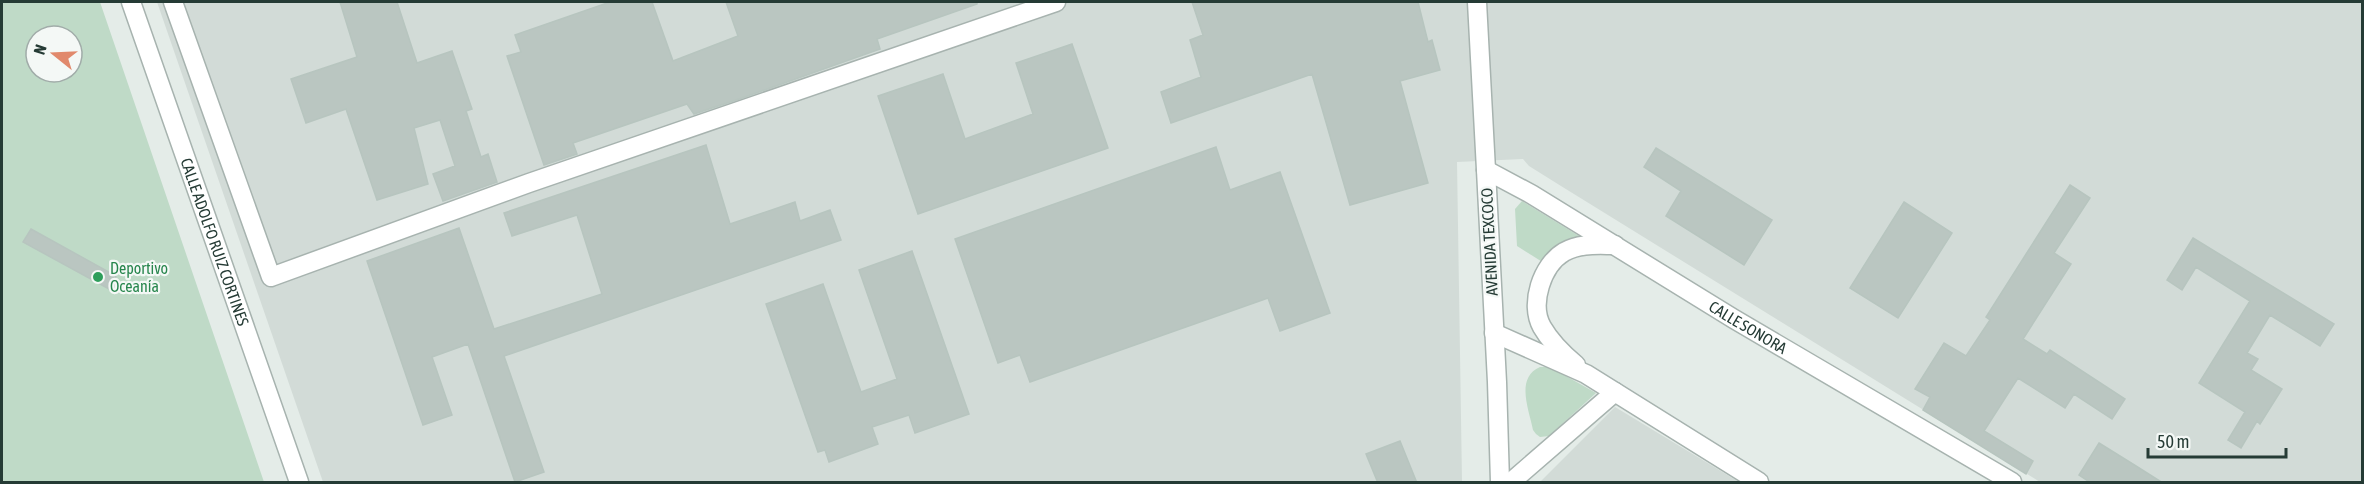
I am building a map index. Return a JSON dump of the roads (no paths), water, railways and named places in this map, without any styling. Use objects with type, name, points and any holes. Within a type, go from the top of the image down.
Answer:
[{"type":"street","name":"CALLE ADOLFO RUIZ CORTINES","points":[[131,2],[298,483]]},
{"type":"street","points":[[172,2],[271,277],[529,183],[1056,2]]},
{"type":"street","name":"AVENIDA TEXCOCO","points":[[1477,2],[1500,483]]},
{"type":"street","name":"CALLE SONORA","points":[[1486,170],[1617,245],[1734,319],[2012,483]]},
{"type":"street","points":[[1586,374],[1565,356],[1542,327],[1536,312],[1537,297],[1542,279],[1563,253],[1589,245],[1617,245]]},
{"type":"street","points":[[1494,333],[1586,374],[1759,483]]},
{"type":"street","points":[[1510,483],[1615,392]]},
{"type":"place","name":"Deportivo Oceanía","points":[[98,277]]}]
